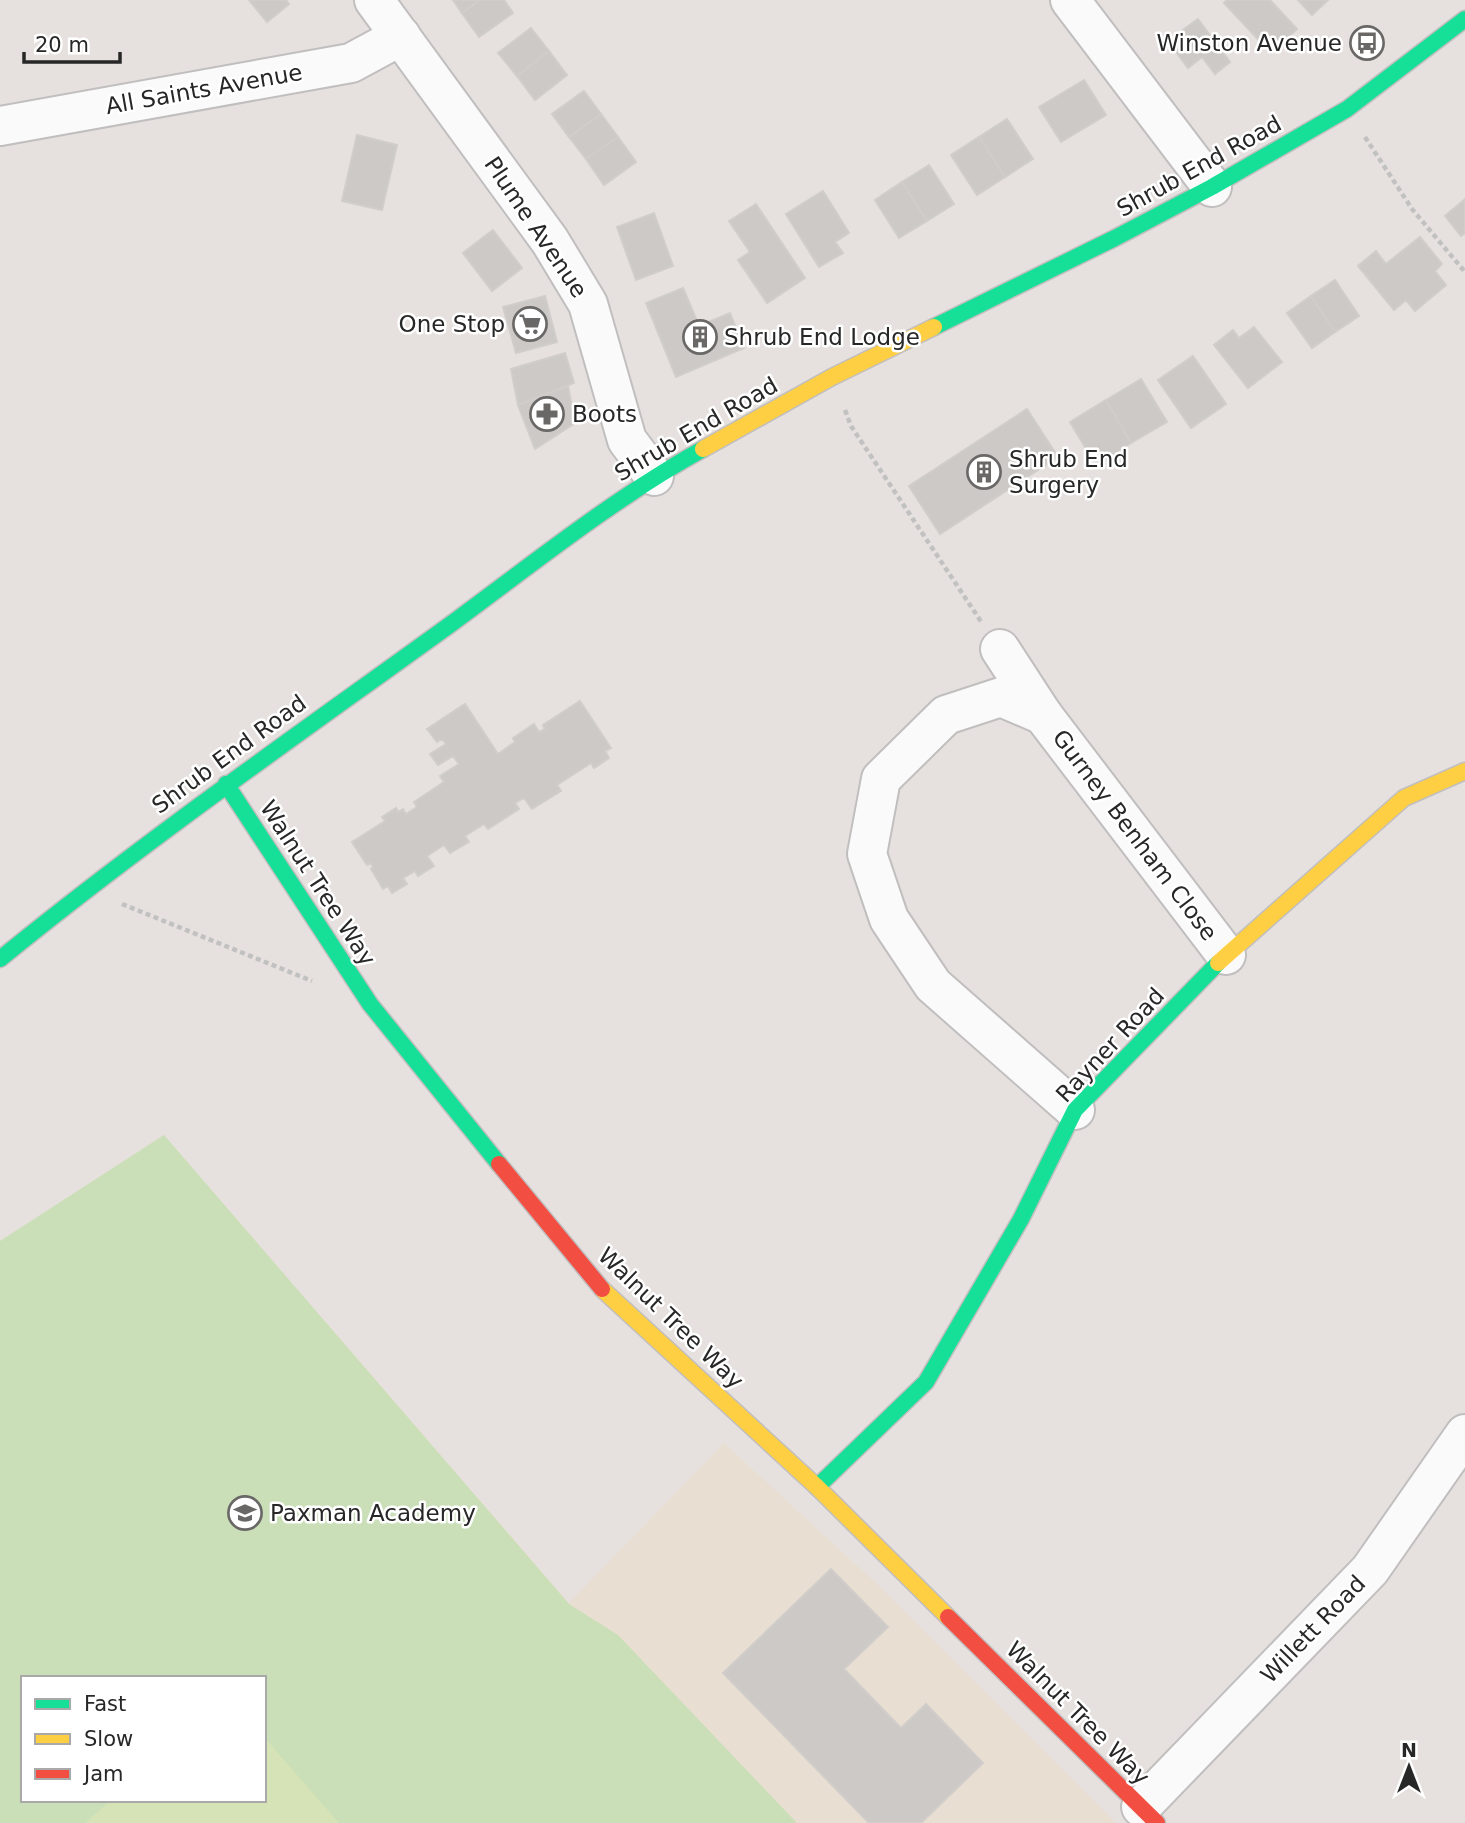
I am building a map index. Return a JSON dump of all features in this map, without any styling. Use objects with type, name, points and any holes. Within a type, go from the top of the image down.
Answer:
[{"type":"street","name":"Plume Avenue","points":[[374,0],[550,241],[588,304],[627,440],[654,476]]},
{"type":"street","points":[[1070,0],[1212,187]]},
{"type":"street","name":"Shrub End Road","points":[[1,957],[226,784],[654,476],[832,376],[1103,244],[1212,187],[1348,109],[1465,19]]},
{"type":"street","name":"All Saints Avenue","points":[[0,126],[351,63],[401,36]]},
{"type":"street","name":"Gurney Benham Close","points":[[1000,649],[1043,715],[1226,955]]},
{"type":"street","name":"Gurney Benham Close","points":[[1043,715],[1001,697],[946,715],[881,779],[867,854],[889,919],[933,985],[1075,1110]]},
{"type":"street","name":"Rayner Road","points":[[817,1488],[926,1382],[1021,1219],[1075,1110],[1226,955],[1404,798],[1465,771]]},
{"type":"street","name":"Walnut Tree Way","points":[[226,784],[370,1004],[597,1284],[817,1488],[1149,1815]]},
{"type":"street","name":"Willett Road","points":[[1149,1815],[1370,1570],[1465,1434]]},
{"type":"path","points":[[1348,109],[1412,209],[1465,272]]},
{"type":"path","points":[[832,376],[851,426],[1000,649]]},
{"type":"path","points":[[86,889],[318,983]]},
{"type":"shaded area","name":"Paxman Academy","points":[[164,1135],[569,1603],[724,1443],[876,1583],[1116,1823],[0,1823],[0,1241]]},
{"type":"green space","name":"Paxman Academy","points":[[164,1135],[569,1604],[618,1635],[797,1823],[0,1823],[0,1241]]},
{"type":"green space","points":[[266,1739],[339,1823],[85,1823],[109,1802],[266,1802]]},
{"type":"building","points":[[249,0],[286,0],[289,4],[267,22]]},
{"type":"building","points":[[453,0],[480,0],[462,13]]},
{"type":"building","points":[[480,0],[504,0],[513,13],[479,37],[462,13]]},
{"type":"building","points":[[1227,0],[1270,0],[1297,29],[1271,53],[1224,3]]},
{"type":"building","points":[[1298,0],[1328,0],[1312,15]]},
{"type":"building","points":[[1198,19],[1230,62],[1215,74],[1202,57],[1188,68],[1168,41]]},
{"type":"building","points":[[531,28],[549,51],[517,76],[498,53]]},
{"type":"building","points":[[549,51],[567,75],[535,100],[517,76]]},
{"type":"building","points":[[1084,80],[1106,115],[1061,142],[1039,107]]},
{"type":"building","points":[[584,91],[601,114],[569,137],[552,114]]},
{"type":"building","points":[[601,114],[618,137],[586,159],[569,137]]},
{"type":"building","points":[[1007,119],[1033,159],[1005,177],[979,137]]},
{"type":"building","points":[[357,135],[397,145],[382,210],[342,201]]},
{"type":"building","points":[[618,137],[636,162],[604,185],[586,159]]},
{"type":"building","points":[[979,137],[1005,177],[977,195],[951,155]]},
{"type":"building","points":[[929,165],[954,204],[927,221],[902,182]]},
{"type":"building","points":[[902,182],[927,221],[899,238],[875,200]]},
{"type":"building","points":[[823,191],[849,233],[835,242],[843,253],[819,267],[786,214]]},
{"type":"building","points":[[1465,199],[1465,233],[1461,236],[1445,216]]},
{"type":"building","points":[[756,204],[805,278],[767,303],[738,260],[750,252],[729,221]]},
{"type":"building","points":[[654,213],[673,266],[636,280],[617,227]]},
{"type":"building","points":[[493,230],[522,268],[492,291],[463,253]]},
{"type":"building","points":[[1420,237],[1442,264],[1435,271],[1446,285],[1415,311],[1406,300],[1394,310],[1358,266],[1376,251],[1386,264]]},
{"type":"building","points":[[1335,280],[1359,316],[1335,332],[1311,296]]},
{"type":"building","name":"Shrub End Lodge","points":[[683,288],[699,326],[730,313],[744,348],[676,377],[646,303]]},
{"type":"building","name":"One Stop","points":[[545,296],[557,342],[516,353],[503,307]]},
{"type":"building","points":[[1311,296],[1335,332],[1312,348],[1287,313]]},
{"type":"building","points":[[1254,327],[1282,362],[1248,388],[1214,345],[1233,330],[1239,338]]},
{"type":"building","points":[[565,353],[574,383],[518,405],[511,369]]},
{"type":"building","points":[[1193,356],[1226,404],[1191,428],[1158,380]]},
{"type":"building","points":[[1141,379],[1167,422],[1131,443],[1106,400]]},
{"type":"building","name":"Boots","points":[[568,386],[575,423],[535,449],[518,405]]},
{"type":"building","points":[[1106,400],[1131,443],[1096,465],[1070,422]]},
{"type":"building","name":"Shrub End Surgery","points":[[1027,409],[1058,457],[940,534],[909,486]]},
{"type":"building","points":[[580,701],[611,748],[605,751],[609,758],[594,768],[591,763],[557,785],[561,791],[532,809],[524,798],[515,803],[519,809],[488,829],[484,824],[465,836],[469,842],[450,853],[444,845],[427,856],[434,866],[418,876],[415,871],[403,878],[407,884],[392,893],[388,886],[383,889],[371,869],[371,863],[367,865],[352,842],[385,821],[382,817],[396,808],[398,812],[403,809],[406,814],[417,807],[414,802],[444,782],[440,776],[459,764],[453,756],[438,765],[430,754],[446,744],[442,739],[437,742],[427,729],[465,704],[498,754],[515,742],[513,738],[534,724],[539,732],[545,729],[543,725]]},
{"type":"building","points":[[831,1569],[888,1627],[844,1669],[901,1728],[926,1704],[983,1763],[921,1823],[869,1823],[723,1673]]},
{"type":"traffic: fast","points":[[934,327],[1212,187],[1347,109],[1465,19]]},
{"type":"traffic: fast","points":[[0,959],[167,830],[574,532],[703,449]]},
{"type":"traffic: fast","points":[[226,784],[370,1004],[499,1164]]},
{"type":"traffic: fast","points":[[817,1487],[926,1382],[1021,1219],[1075,1110],[1218,963]]},
{"type":"traffic: slow","points":[[703,449],[832,377],[934,327]]},
{"type":"traffic: slow","points":[[1218,963],[1404,798],[1465,771]]},
{"type":"traffic: slow","points":[[602,1289],[817,1487],[948,1617]]},
{"type":"traffic: jam","points":[[499,1164],[602,1289]]},
{"type":"traffic: jam","points":[[948,1617],[1157,1823]]},
{"type":"place","name":"Winston Avenue","points":[[1367,43]]},
{"type":"place","name":"One Stop","points":[[530,324]]},
{"type":"place","name":"Shrub End Lodge","points":[[700,337]]},
{"type":"place","name":"Boots","points":[[547,414]]},
{"type":"place","name":"Shrub End Surgery","points":[[984,472]]},
{"type":"place","name":"Paxman Academy","points":[[245,1513]]}]
